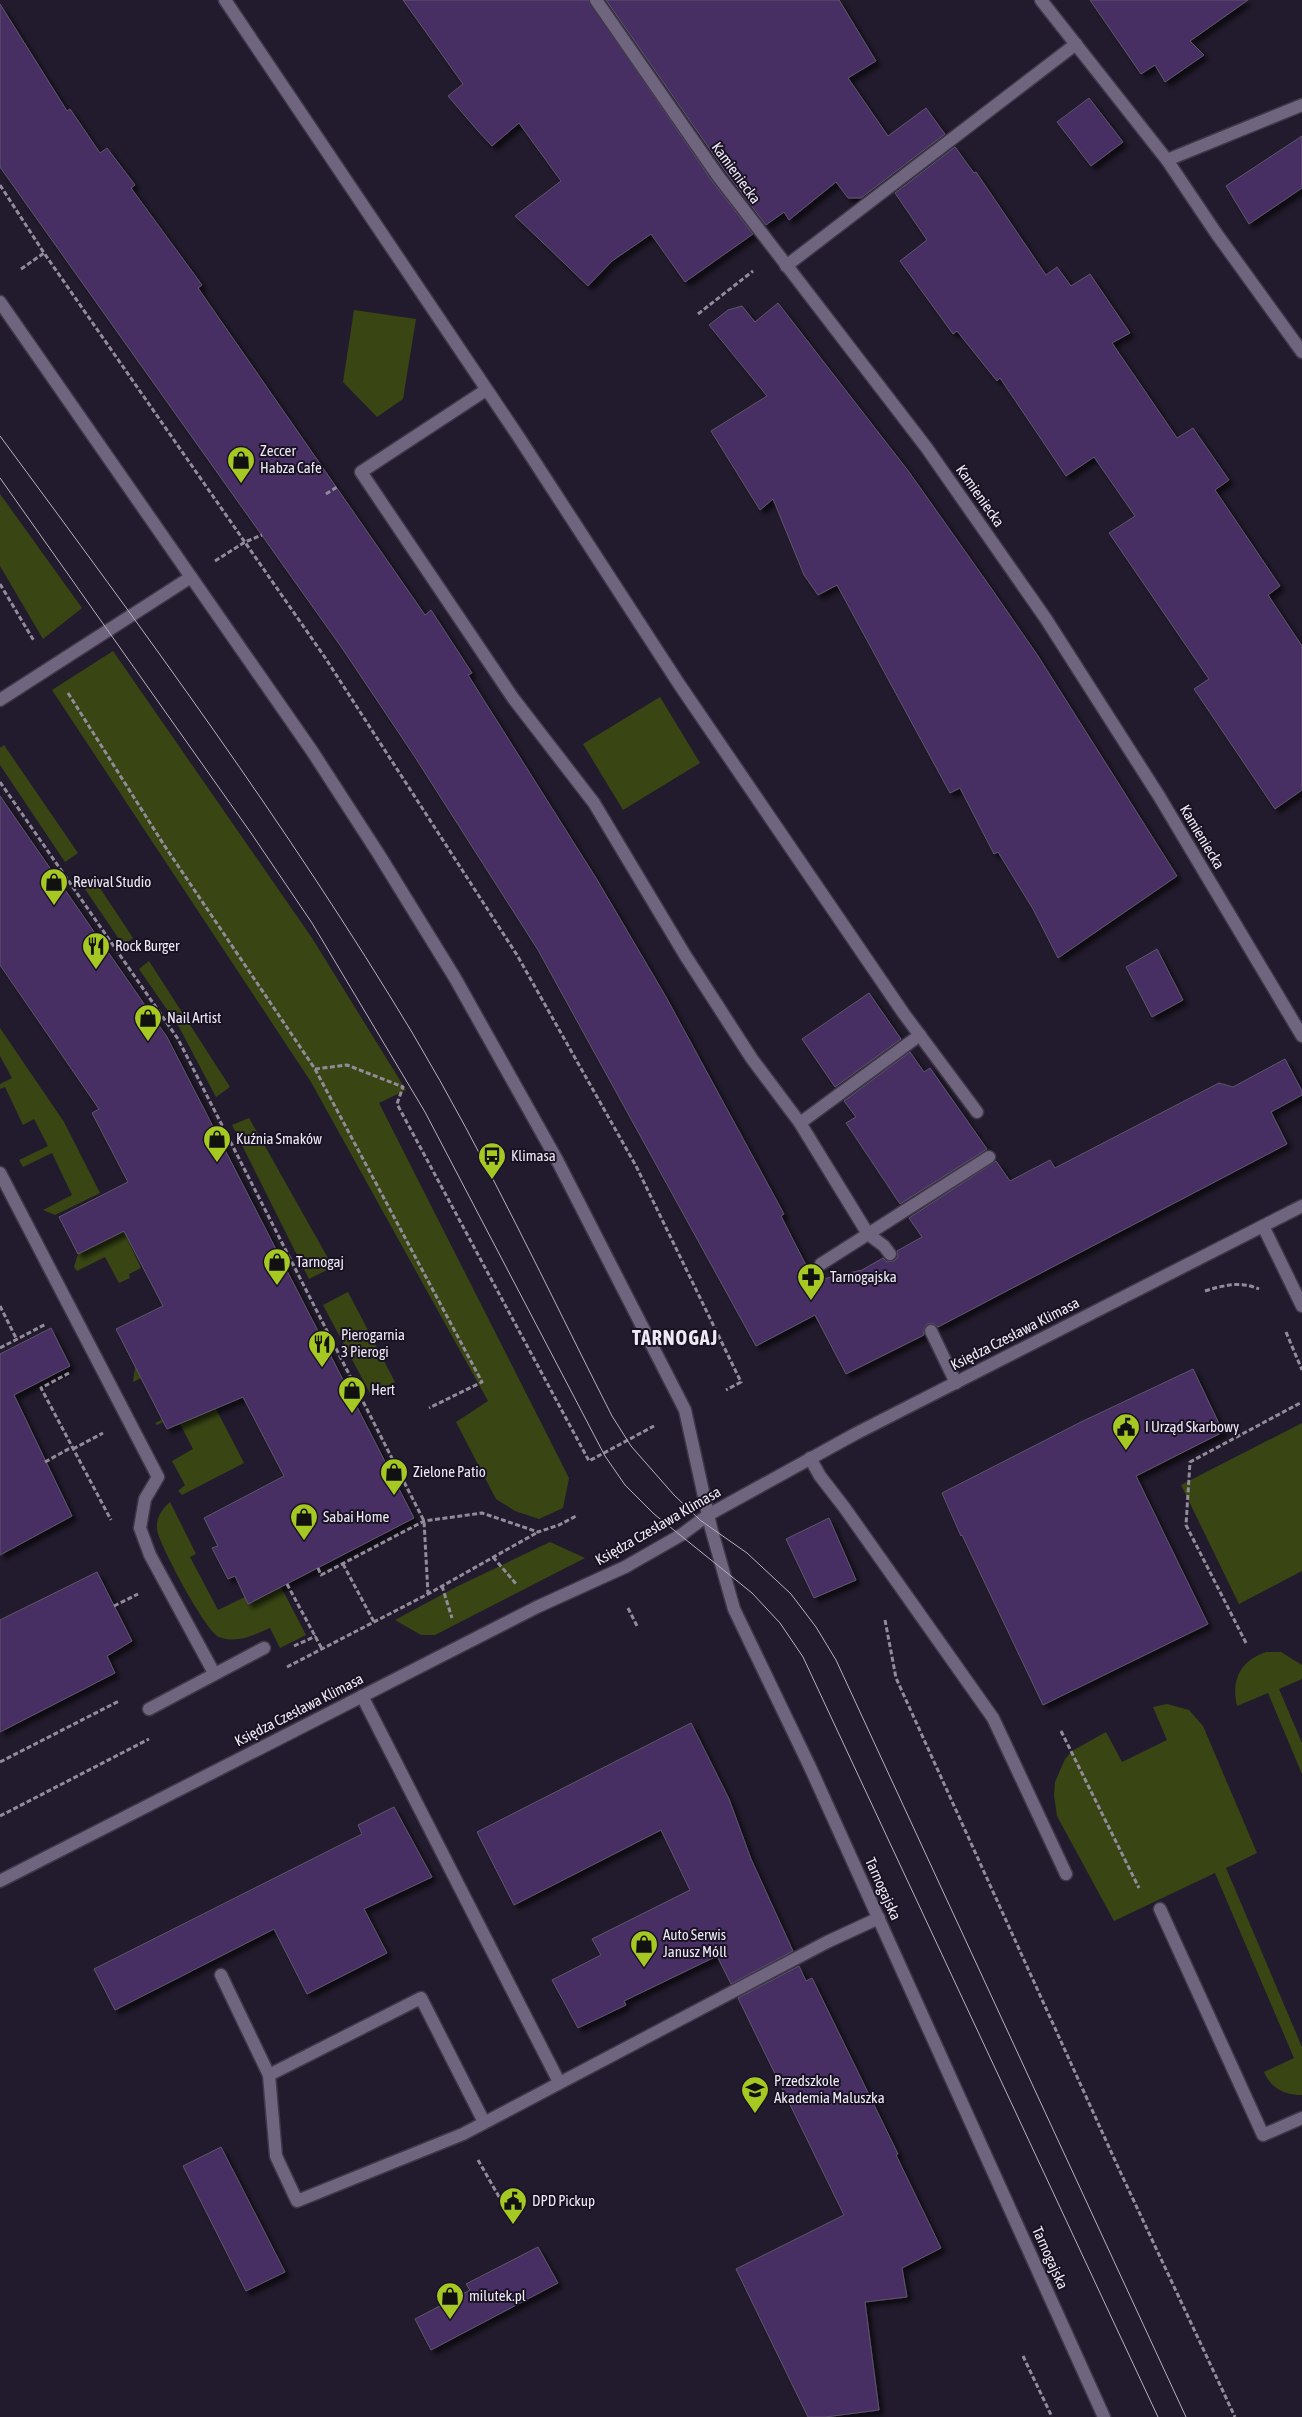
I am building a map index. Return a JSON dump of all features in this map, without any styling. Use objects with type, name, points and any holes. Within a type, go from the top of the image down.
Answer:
[{"type":"street","points":[[225,0],[486,390],[679,684],[920,1035],[977,1112]]},
{"type":"street","name":"Kamieniecka","points":[[596,0],[718,176],[926,447],[1046,619],[1158,796],[1302,1036]]},
{"type":"street","points":[[1041,0],[1167,160],[1216,233],[1302,352]]},
{"type":"street","points":[[786,266],[1076,44]]},
{"type":"street","points":[[1167,160],[1302,105]]},
{"type":"street","name":"Tarnogajska","points":[[0,302],[312,751],[455,978],[556,1160],[685,1410],[708,1515],[734,1609],[810,1767],[1104,2417]]},
{"type":"street","points":[[486,390],[361,472],[513,698],[594,804],[685,955],[752,1059],[800,1123],[868,1234],[884,1246],[890,1254]]},
{"type":"street","points":[[0,700],[190,577]]},
{"type":"street","points":[[800,1123],[920,1035]]},
{"type":"street","points":[[821,1264],[989,1157]]},
{"type":"street","points":[[0,1173],[158,1477],[145,1499],[140,1528],[150,1555],[214,1674]]},
{"type":"street","name":"Księdza Czesława Klimasa","points":[[0,1881],[548,1602],[625,1567],[680,1535],[708,1515],[810,1458],[1302,1206]]},
{"type":"street","points":[[1263,1226],[1302,1306]]},
{"type":"street","points":[[931,1331],[956,1383]]},
{"type":"street","points":[[810,1458],[820,1476],[887,1567],[993,1718],[1066,1874]]},
{"type":"street","points":[[149,1709],[264,1648]]},
{"type":"street","points":[[362,1696],[559,2082]]},
{"type":"street","points":[[1160,1909],[1263,2135],[1302,2118]]},
{"type":"street","points":[[221,1976],[269,2075],[276,2156],[297,2201],[463,2134],[827,1942],[879,1918]]},
{"type":"street","points":[[269,2075],[421,1998],[484,2122]]},
{"type":"path","points":[[0,186],[44,253],[324,656],[517,955],[636,1166],[741,1382],[726,1390]]},
{"type":"path","points":[[20,269],[44,253]]},
{"type":"path","points":[[698,314],[777,253]]},
{"type":"path","points":[[190,577],[245,542],[262,535]]},
{"type":"path","points":[[0,584],[51,668],[76,703],[169,853],[315,1070],[482,1382],[429,1408]]},
{"type":"path","points":[[0,782],[178,1039],[424,1522],[428,1594]]},
{"type":"path","points":[[315,1070],[347,1065],[403,1087],[397,1104],[590,1461],[654,1426]]},
{"type":"path","points":[[1197,1294],[1234,1284],[1247,1284],[1261,1290]]},
{"type":"path","points":[[0,1306],[2,1314],[17,1340]]},
{"type":"path","points":[[0,1348],[72,1311]]},
{"type":"path","points":[[1285,1329],[1302,1370]]},
{"type":"path","points":[[96,1359],[41,1388],[115,1528]]},
{"type":"path","points":[[1246,1643],[1186,1525],[1190,1462],[1302,1402]]},
{"type":"path","points":[[45,1462],[72,1447]]},
{"type":"path","points":[[318,1568],[321,1575],[424,1522],[482,1513],[538,1532]]},
{"type":"path","points":[[343,1564],[374,1622],[538,1532],[560,1525],[576,1516]]},
{"type":"path","points":[[887,1567],[883,1606],[896,1678],[1118,2168],[1235,2417]]},
{"type":"path","points":[[287,1584],[322,1649]]},
{"type":"path","points":[[114,1606],[139,1593]]},
{"type":"path","points":[[628,1608],[637,1626]]},
{"type":"path","points":[[0,1762],[124,1698]]},
{"type":"path","points":[[1061,1731],[1142,1895],[1160,1909]]},
{"type":"path","points":[[463,2134],[510,2216]]},
{"type":"path","points":[[1024,2356],[1052,2417]]},
{"type":"green space","points":[[354,310],[416,319],[403,399],[377,417],[343,382]]},
{"type":"green space","points":[[0,494],[82,608],[43,639],[0,566]]},
{"type":"green space","points":[[113,651],[312,938],[406,1090],[379,1103],[569,1478],[563,1508],[539,1519],[515,1511],[496,1499],[456,1422],[488,1401],[311,1082],[52,690]]},
{"type":"green space","points":[[660,697],[700,763],[623,810],[583,744]]},
{"type":"green space","points":[[4,745],[78,853],[65,862],[0,765],[0,748]]},
{"type":"green space","points":[[94,879],[133,938],[123,945],[83,886]]},
{"type":"green space","points":[[149,961],[230,1087],[216,1097],[179,1027],[139,969]]},
{"type":"green space","points":[[0,1028],[64,1122],[100,1193],[55,1215],[43,1210],[72,1195],[52,1153],[23,1167],[19,1160],[48,1146],[34,1119],[23,1125],[5,1087],[0,1089],[0,1084],[12,1078],[0,1056]]},
{"type":"green space","points":[[249,1118],[333,1267],[309,1279],[232,1125]]},
{"type":"green space","points":[[124,1231],[141,1268],[129,1274],[130,1278],[119,1283],[105,1257],[77,1271],[74,1267],[78,1254]]},
{"type":"green space","points":[[348,1292],[395,1382],[371,1395],[323,1305]]},
{"type":"green space","points":[[182,1343],[244,1463],[182,1495],[178,1491],[185,1485],[172,1461],[193,1449],[176,1416],[157,1425],[155,1423],[181,1411],[162,1368],[133,1382],[135,1367]]},
{"type":"green space","points":[[1302,1423],[1302,1571],[1239,1604],[1181,1485]]},
{"type":"green space","points":[[170,1502],[196,1554],[190,1557],[218,1610],[245,1597],[248,1604],[281,1587],[306,1635],[280,1648],[270,1628],[245,1638],[233,1640],[219,1637],[204,1620],[194,1604],[159,1537],[157,1525],[159,1517]]},
{"type":"green space","points":[[550,1542],[585,1558],[435,1635],[421,1635],[395,1620],[456,1587]]},
{"type":"green space","points":[[1266,1652],[1281,1652],[1302,1665],[1302,1679],[1279,1689],[1302,1743],[1302,1774],[1268,1693],[1237,1706],[1235,1688],[1240,1673],[1250,1661]]},
{"type":"green space","points":[[1167,1704],[1189,1710],[1203,1726],[1257,1853],[1226,1868],[1302,2047],[1302,2095],[1289,2094],[1279,2090],[1270,2082],[1264,2072],[1294,2058],[1215,1873],[1114,1921],[1057,1816],[1054,1795],[1055,1782],[1065,1759],[1072,1751],[1106,1732],[1122,1762],[1167,1740],[1153,1707]]},
{"type":"building","points":[[403,0],[588,0],[712,181],[753,234],[685,282],[651,234],[612,261],[588,286],[515,216],[561,181],[519,123],[492,146],[478,131],[448,96],[463,84]]},
{"type":"building","points":[[606,0],[839,0],[876,61],[848,78],[888,136],[926,108],[945,134],[861,198],[848,198],[836,182],[789,220],[784,212],[766,225],[725,171]]},
{"type":"building","points":[[1090,0],[1248,0],[1190,41],[1204,55],[1165,82],[1155,65],[1141,74]]},
{"type":"building","points":[[0,4],[67,111],[70,109],[100,153],[107,148],[135,185],[131,188],[202,285],[198,288],[425,615],[431,610],[472,673],[468,675],[596,878],[666,997],[784,1214],[781,1216],[814,1281],[862,1270],[883,1258],[887,1262],[894,1261],[898,1257],[897,1251],[922,1237],[909,1218],[996,1161],[1010,1181],[1050,1160],[1055,1168],[1219,1083],[1233,1087],[1285,1059],[1302,1091],[1302,1095],[1271,1112],[1287,1144],[938,1327],[932,1323],[927,1324],[923,1330],[924,1335],[846,1374],[815,1315],[756,1346],[538,950],[413,754],[342,648],[0,167]]},
{"type":"building","points":[[1089,98],[1123,142],[1091,166],[1057,122]]},
{"type":"building","points":[[1302,136],[1302,188],[1249,224],[1226,186]]},
{"type":"building","points":[[955,147],[974,173],[976,172],[1046,275],[1057,267],[1071,286],[1090,274],[1130,333],[1112,343],[1177,438],[1193,428],[1229,480],[1215,490],[1280,586],[1268,595],[1302,646],[1302,790],[1275,809],[1194,689],[1209,679],[1109,533],[1135,516],[1094,457],[1066,476],[1000,378],[997,381],[957,331],[953,334],[900,261],[927,240],[895,193]]},
{"type":"building","points":[[778,303],[909,472],[991,588],[1038,656],[1177,876],[1058,958],[1033,909],[998,852],[994,854],[960,788],[950,793],[837,585],[818,595],[804,575],[773,499],[760,510],[711,431],[767,396],[709,325],[728,310],[742,306],[755,322]]},
{"type":"building","points":[[0,796],[167,1037],[414,1518],[248,1604],[235,1576],[228,1579],[212,1548],[218,1546],[204,1518],[284,1476],[243,1397],[167,1429],[116,1329],[163,1306],[124,1231],[78,1254],[59,1217],[128,1182],[92,1113],[99,1109],[0,965]]},
{"type":"building","points":[[1157,949],[1183,1000],[1152,1017],[1126,967]]},
{"type":"building","points":[[869,993],[901,1039],[835,1087],[802,1039]]},
{"type":"building","points":[[910,1052],[924,1072],[930,1068],[987,1149],[900,1204],[846,1123],[856,1117],[844,1101]]},
{"type":"building","points":[[51,1328],[70,1366],[14,1395],[72,1516],[0,1555],[0,1354]]},
{"type":"building","points":[[1193,1369],[1223,1432],[1136,1476],[1208,1624],[1043,1705],[942,1493],[1081,1422]]},
{"type":"building","points":[[829,1518],[856,1580],[814,1598],[786,1539]]},
{"type":"building","points":[[97,1572],[132,1641],[107,1656],[115,1673],[0,1732],[0,1620]]},
{"type":"building","points":[[691,1723],[729,1799],[751,1859],[793,1951],[731,1984],[717,1956],[624,2001],[626,2005],[578,2028],[552,1980],[601,1955],[592,1939],[690,1890],[661,1830],[514,1905],[477,1832]]},
{"type":"building","points":[[394,1807],[432,1877],[364,1909],[387,1953],[307,1994],[274,1929],[115,2010],[94,1969],[362,1834],[358,1825]]},
{"type":"building","points":[[799,1966],[806,1981],[812,1978],[898,2154],[896,2155],[941,2248],[902,2268],[907,2297],[865,2302],[879,2410],[825,2417],[808,2417],[736,2269],[844,2215],[738,1998]]},
{"type":"building","points":[[221,2147],[285,2272],[246,2291],[183,2166]]},
{"type":"building","points":[[538,2247],[558,2283],[431,2350],[415,2319],[470,2290],[466,2284]]},
{"type":"tram line","points":[[0,436],[214,730],[316,880],[365,957],[440,1080],[516,1223],[612,1416],[631,1446],[674,1495],[700,1520],[747,1553],[791,1594],[816,1627],[836,1660],[1186,2417]]},
{"type":"tram line","points":[[0,478],[251,833],[312,923],[425,1112],[605,1456],[625,1485],[654,1514],[752,1593],[780,1623],[803,1657],[1158,2417]]},
{"type":"place","name":"Zeccer Habza Cafe","points":[[241,484]]},
{"type":"place","name":"Revival Studio","points":[[54,906]]},
{"type":"place","name":"Rock Burger","points":[[96,970]]},
{"type":"place","name":"Nail Artist","points":[[148,1042]]},
{"type":"place","name":"Kuźnia Smaków","points":[[217,1163]]},
{"type":"place","name":"Klimasa","points":[[492,1180]]},
{"type":"place","name":"Tarnogaj","points":[[277,1286]]},
{"type":"place","name":"Tarnogajska","points":[[811,1301]]},
{"type":"place","name":"Pierogarnia 3 Pierogi","points":[[322,1368]]},
{"type":"place","name":"Hert","points":[[352,1414]]},
{"type":"place","name":"I Urząd Skarbowy","points":[[1126,1451]]},
{"type":"place","name":"Zielone Patio","points":[[394,1496]]},
{"type":"place","name":"Sabai Home","points":[[304,1541]]},
{"type":"place","name":"Auto Serwis Janusz Móll","points":[[644,1968]]},
{"type":"place","name":"Przedszkole Akademia Maluszka","points":[[755,2114]]},
{"type":"place","name":"DPD Pickup","points":[[513,2225]]},
{"type":"place","name":"milutek.pl","points":[[450,2320]]},
{"type":"district","name":"TARNOGAJ","points":[[675,1338]]}]
